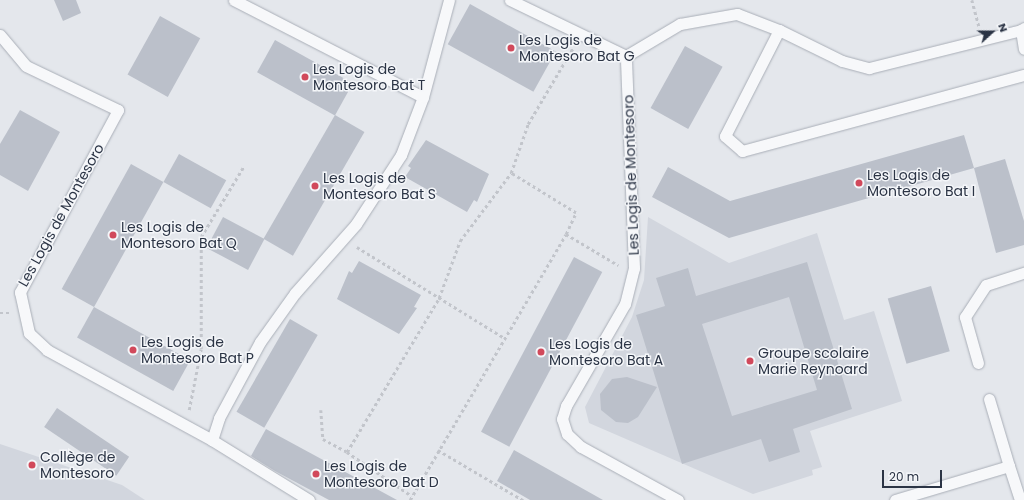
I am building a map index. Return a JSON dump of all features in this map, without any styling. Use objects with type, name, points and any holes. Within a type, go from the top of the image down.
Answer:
[{"type":"lane","points":[[234,0],[423,97]]},
{"type":"lane","points":[[212,440],[219,418],[260,342],[295,293],[344,238],[401,155],[423,97],[449,0]]},
{"type":"lane","points":[[510,0],[626,56],[680,24],[700,19],[737,14],[779,30],[842,62],[869,68],[1022,29],[1024,49]]},
{"type":"lane","points":[[779,30],[725,136],[742,152],[1024,75]]},
{"type":"lane","name":"Les Logis de Montesoro","points":[[0,35],[26,66],[46,77],[118,110],[20,292],[29,333],[47,350],[212,440],[309,500]]},
{"type":"lane","name":"Les Logis de Montesoro","points":[[626,56],[634,268],[625,304],[566,406],[562,419],[567,434],[581,447],[678,500]]},
{"type":"lane","points":[[978,363],[964,317],[986,285],[1024,273]]},
{"type":"lane","points":[[989,399],[1020,500]]},
{"type":"lane","points":[[895,500],[1009,466]]},
{"type":"path","points":[[972,0],[982,40]]},
{"type":"path","points":[[347,452],[439,298],[460,241],[511,173],[528,124],[580,34]]},
{"type":"path","points":[[186,426],[201,349],[201,237],[244,166]]},
{"type":"path","points":[[410,500],[503,337],[566,234],[576,213],[511,173]]},
{"type":"path","points":[[566,234],[610,264],[634,268]]},
{"type":"path","points":[[344,238],[503,337]]},
{"type":"path","points":[[321,410],[323,439],[347,452],[412,496]]},
{"type":"path","points":[[438,450],[523,500]]},
{"type":"shaded area","name":"Groupe scolaire Marie Reynoard","points":[[648,217],[729,263],[817,233],[844,320],[874,311],[902,401],[810,431],[822,467],[812,470],[813,475],[753,494],[589,423],[585,407],[632,317],[644,280]]},
{"type":"shaded area","name":"Collège de Montesoro","points":[[0,444],[122,485],[145,500],[0,500]]},
{"type":"building","points":[[54,0],[76,0],[81,13],[63,21]]},
{"type":"building","name":"Les Logis de Montesoro Bat G","points":[[470,4],[556,52],[533,92],[448,44]]},
{"type":"building","points":[[160,16],[200,38],[168,97],[128,75]]},
{"type":"building","name":"Les Logis de Montesoro Bat T","points":[[275,40],[353,83],[335,116],[257,72]]},
{"type":"building","points":[[685,46],[723,67],[688,129],[651,108]]},
{"type":"building","points":[[20,110],[60,132],[28,191],[0,175],[0,144]]},
{"type":"building","name":"Les Logis de Montesoro Bat S","points":[[335,115],[364,132],[293,256],[264,239]]},
{"type":"building","name":"Les Logis de Montesoro Bat I","points":[[964,135],[974,168],[729,238],[652,197],[668,167],[730,201]]},
{"type":"building","points":[[426,140],[489,174],[477,202],[474,200],[467,212],[405,177],[411,168],[408,166]]},
{"type":"building","points":[[179,154],[226,180],[211,208],[163,182]]},
{"type":"building","name":"Les Logis de Montesoro Bat I","points":[[1005,159],[1024,221],[1024,245],[996,253],[974,168]]},
{"type":"building","name":"Les Logis de Montesoro Bat Q","points":[[131,164],[163,182],[94,307],[62,289]]},
{"type":"building","points":[[223,217],[264,239],[248,270],[207,248]]},
{"type":"building","name":"Les Logis de Montesoro Bat A","points":[[574,257],[602,272],[509,447],[481,432]]},
{"type":"building","points":[[359,261],[421,295],[414,307],[417,308],[399,334],[337,299],[349,271],[352,273]]},
{"type":"building","points":[[807,262],[852,409],[793,429],[800,452],[769,462],[761,439],[682,464],[636,315],[665,306],[656,278],[688,268],[696,296]],"holes":[[[789,297],[817,390],[732,416],[702,324]]]},
{"type":"building","points":[[931,286],[950,351],[906,364],[888,298]]},
{"type":"building","name":"Les Logis de Montesoro Bat P","points":[[94,307],[190,360],[173,391],[77,338]]},
{"type":"building","points":[[290,319],[318,335],[264,428],[236,412]]},
{"type":"building","points":[[627,377],[657,387],[638,417],[628,423],[616,422],[601,410],[600,394],[612,379]]},
{"type":"building","points":[[57,408],[129,457],[116,476],[44,427]]},
{"type":"building","name":"Les Logis de Montesoro Bat D","points":[[266,429],[397,500],[329,500],[275,471],[251,456]]},
{"type":"building","points":[[514,450],[603,500],[530,500],[497,481]]},
{"type":"place","name":"Les Logis de Montesoro Bat G","points":[[511,48]]},
{"type":"place","name":"Les Logis de Montesoro Bat T","points":[[305,77]]},
{"type":"place","name":"Les Logis de Montesoro Bat I","points":[[859,183]]},
{"type":"place","name":"Les Logis de Montesoro Bat S","points":[[315,186]]},
{"type":"place","name":"Les Logis de Montesoro Bat Q","points":[[113,235]]},
{"type":"place","name":"Les Logis de Montesoro Bat P","points":[[133,350]]},
{"type":"place","name":"Les Logis de Montesoro Bat A","points":[[541,352]]},
{"type":"place","name":"Groupe scolaire Marie Reynoard","points":[[750,361]]},
{"type":"place","name":"Collège de Montesoro","points":[[32,465]]},
{"type":"place","name":"Les Logis de Montesoro Bat D","points":[[316,474]]}]
